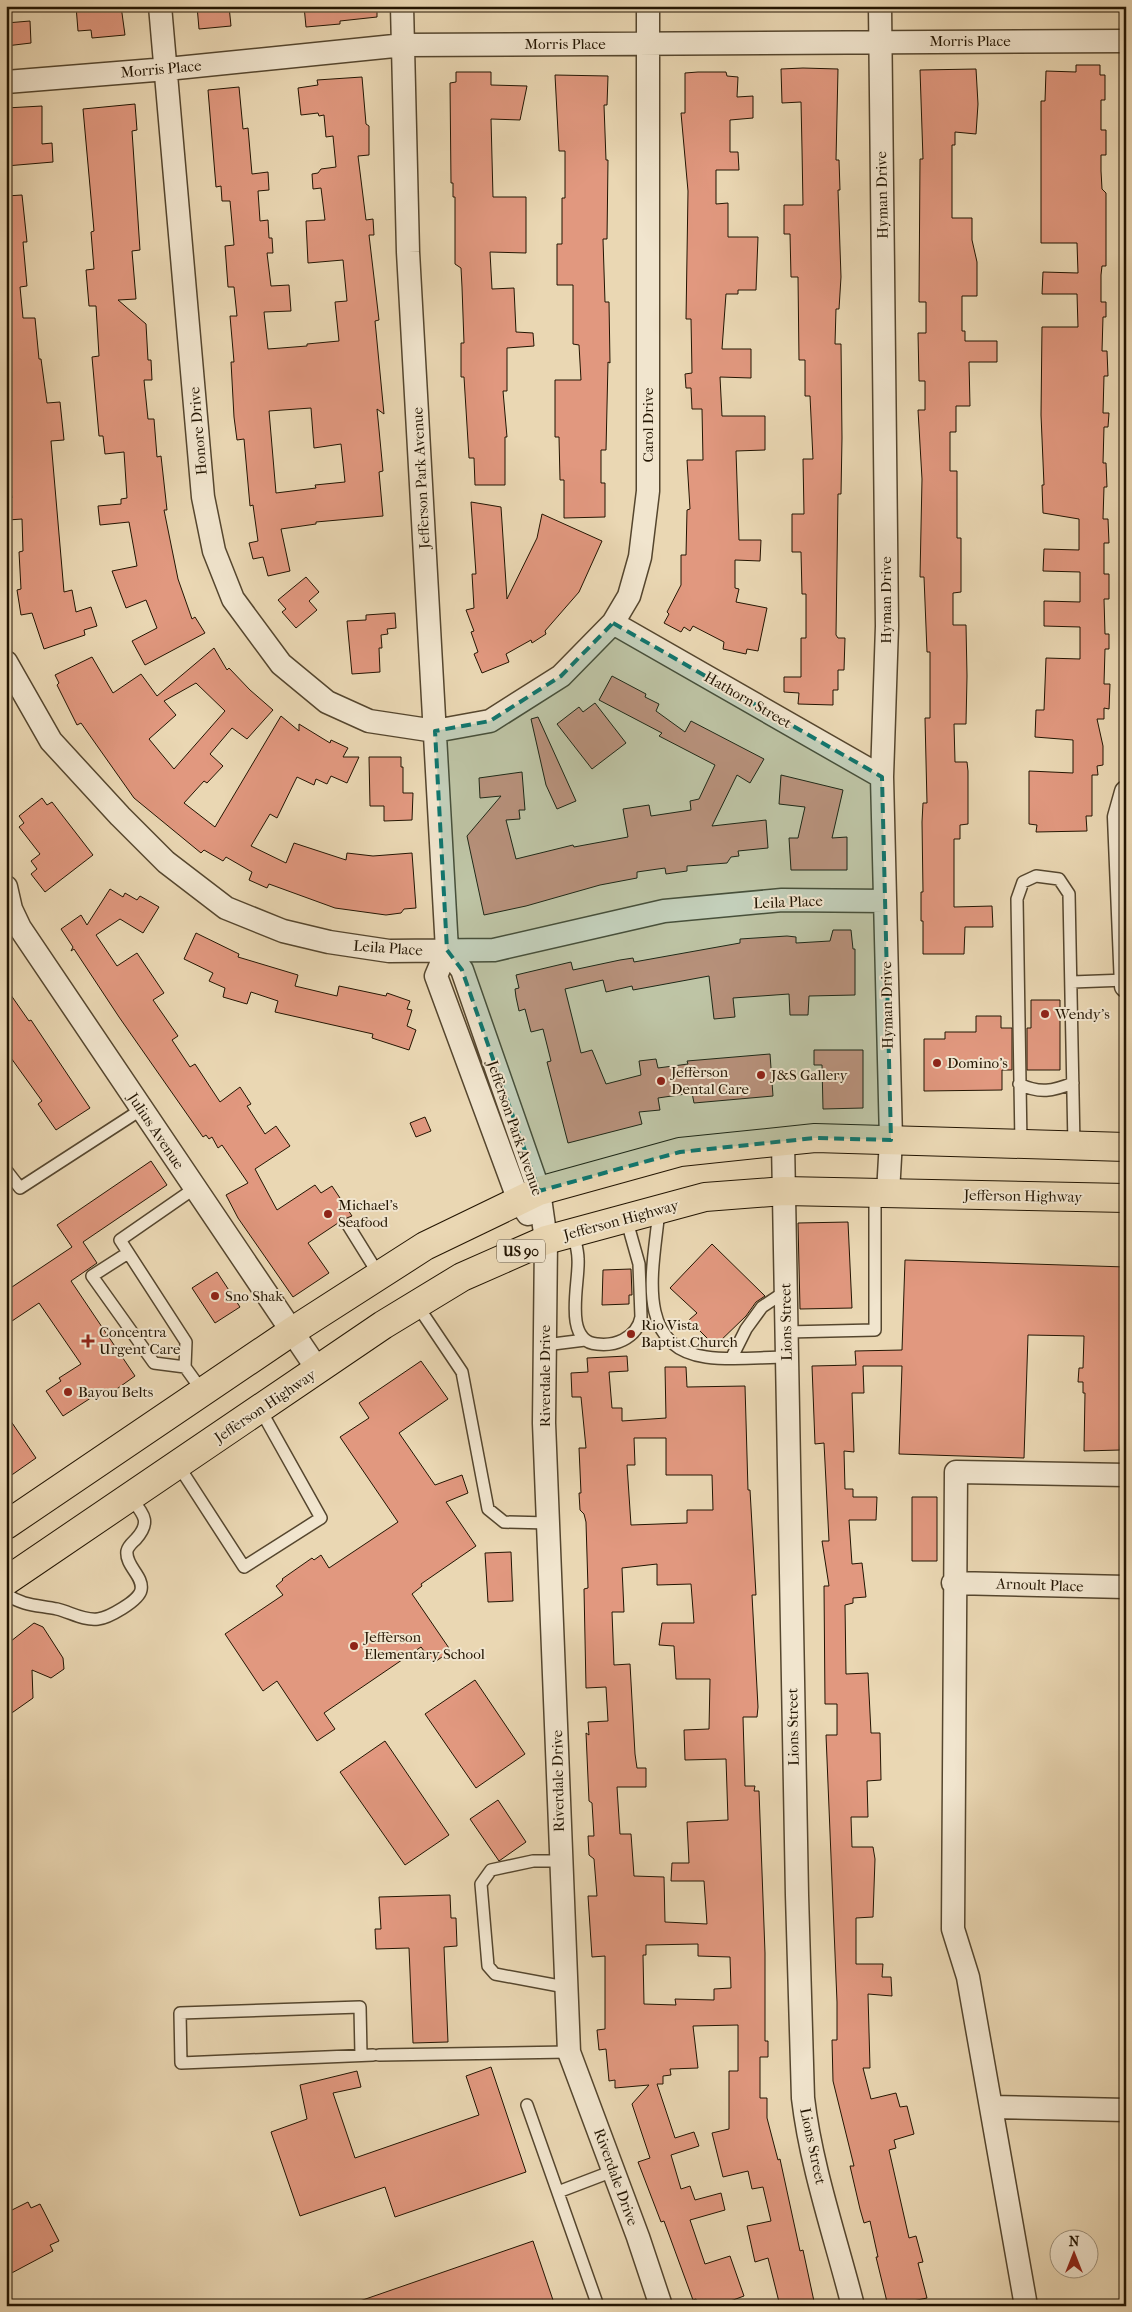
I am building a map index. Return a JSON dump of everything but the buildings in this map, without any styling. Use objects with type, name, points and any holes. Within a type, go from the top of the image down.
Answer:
[{"type":"main road","points":[[6,1525],[291,1332],[425,1246],[529,1196],[680,1152],[815,1138],[1126,1147]]},
{"type":"main road","name":"Jefferson Highway","points":[[6,1581],[417,1305],[462,1277],[546,1240],[705,1197],[784,1191],[1126,1198]]},
{"type":"street","name":"Honore Drive","points":[[160,6],[203,497],[214,551],[233,599],[281,664],[327,702],[368,722],[435,731]]},
{"type":"street","name":"Jefferson Park Avenue","points":[[402,6],[408,252],[447,950],[462,970],[529,1196],[546,1240]]},
{"type":"street","name":"Carol Drive","points":[[435,731],[490,720],[561,676],[613,623],[629,596],[634,581],[640,557],[648,491],[648,6]]},
{"type":"street","name":"Hyman Drive","points":[[880,6],[886,626],[882,777],[891,1140],[882,1193]]},
{"type":"street","name":"Morris Place","points":[[6,82],[167,69],[404,45],[1126,41]]},
{"type":"street","name":"Hathorn Street","points":[[613,623],[882,777]]},
{"type":"street","name":"Leila Place","points":[[6,662],[51,741],[120,816],[166,862],[226,908],[283,931],[329,942],[389,951],[494,950],[664,911],[782,900],[885,901]]},
{"type":"street","points":[[1126,792],[1119,817],[1126,986]]},
{"type":"street","name":"Julius Avenue","points":[[6,887],[11,909],[20,928],[318,1370]]},
{"type":"street","name":"Lions Street","points":[[783,1142],[796,1885],[803,2098],[819,2176],[853,2306]]},
{"type":"street","name":"Riverdale Drive","points":[[546,1240],[544,1423],[569,2052],[661,2306]]},
{"type":"street","points":[[1026,2306],[968,1977],[953,1929],[953,1583],[956,1472],[1126,1475]]},
{"type":"street","name":"Arnoult Place","points":[[953,1583],[1126,1587]]},
{"type":"street","points":[[991,2108],[1126,2110]]},
{"type":"lane","points":[[1021,1144],[1017,899],[1023,882],[1036,876],[1059,879],[1069,894],[1074,1145]]},
{"type":"lane","points":[[1072,982],[1126,980]]},
{"type":"lane","points":[[1019,1084],[1032,1091],[1045,1092],[1073,1083]]},
{"type":"lane","points":[[6,1170],[20,1188],[142,1108]]},
{"type":"lane","points":[[195,1188],[120,1240],[186,1342],[185,1367],[203,1392]]},
{"type":"lane","points":[[786,1332],[875,1330],[882,1193]]},
{"type":"lane","points":[[659,1210],[652,1275],[653,1305],[660,1330],[684,1352],[706,1358],[787,1357]]},
{"type":"lane","points":[[573,1232],[578,1260],[576,1321],[578,1331],[584,1340],[592,1344],[604,1345],[620,1342],[631,1336],[639,1326],[642,1317],[639,1264],[626,1218]]},
{"type":"lane","points":[[348,1225],[379,1276]]},
{"type":"lane","points":[[128,1253],[92,1276],[154,1363],[185,1367]]},
{"type":"lane","points":[[732,1357],[746,1329],[762,1307],[786,1291]]},
{"type":"lane","points":[[417,1305],[462,1372],[488,1509],[504,1522],[549,1523]]},
{"type":"lane","points":[[545,1345],[584,1340]]},
{"type":"lane","points":[[178,1465],[244,1567],[321,1518],[260,1409]]},
{"type":"lane","points":[[6,1594],[33,1607],[57,1609],[96,1620],[108,1617],[137,1598],[141,1590],[140,1580],[127,1554],[128,1547],[145,1529],[146,1522],[142,1512],[130,1497]]},
{"type":"lane","points":[[560,1861],[533,1861],[491,1870],[481,1884],[488,1966],[495,1974],[565,1987]]},
{"type":"lane","points":[[371,2055],[360,2006],[180,2014],[181,2062],[371,2055],[569,2052]]},
{"type":"lane","points":[[527,2105],[598,2306]]},
{"type":"lane","points":[[558,2192],[613,2171]]},
{"type":"highlighted area","points":[[613,623],[882,777],[891,1140],[815,1138],[680,1152],[539,1191],[462,970],[447,950],[435,731],[490,721],[561,676]]},
{"type":"place","name":"Wendy's","points":[[1045,1014]]},
{"type":"place","name":"Domino's","points":[[937,1063]]},
{"type":"place","name":"J&S Gallery","points":[[761,1075]]},
{"type":"place","name":"Jefferson Dental Care","points":[[661,1081]]},
{"type":"place","name":"Michael's Seafood","points":[[328,1214]]},
{"type":"place","name":"Sno Shak","points":[[215,1296]]},
{"type":"place","name":"Rio Vista Baptist Church","points":[[631,1334]]},
{"type":"place","name":"Concentra Urgent Care","points":[[88,1341]]},
{"type":"place","name":"Bayou Belts","points":[[68,1392]]},
{"type":"place","name":"Jefferson Elementary School","points":[[354,1646]]}]
